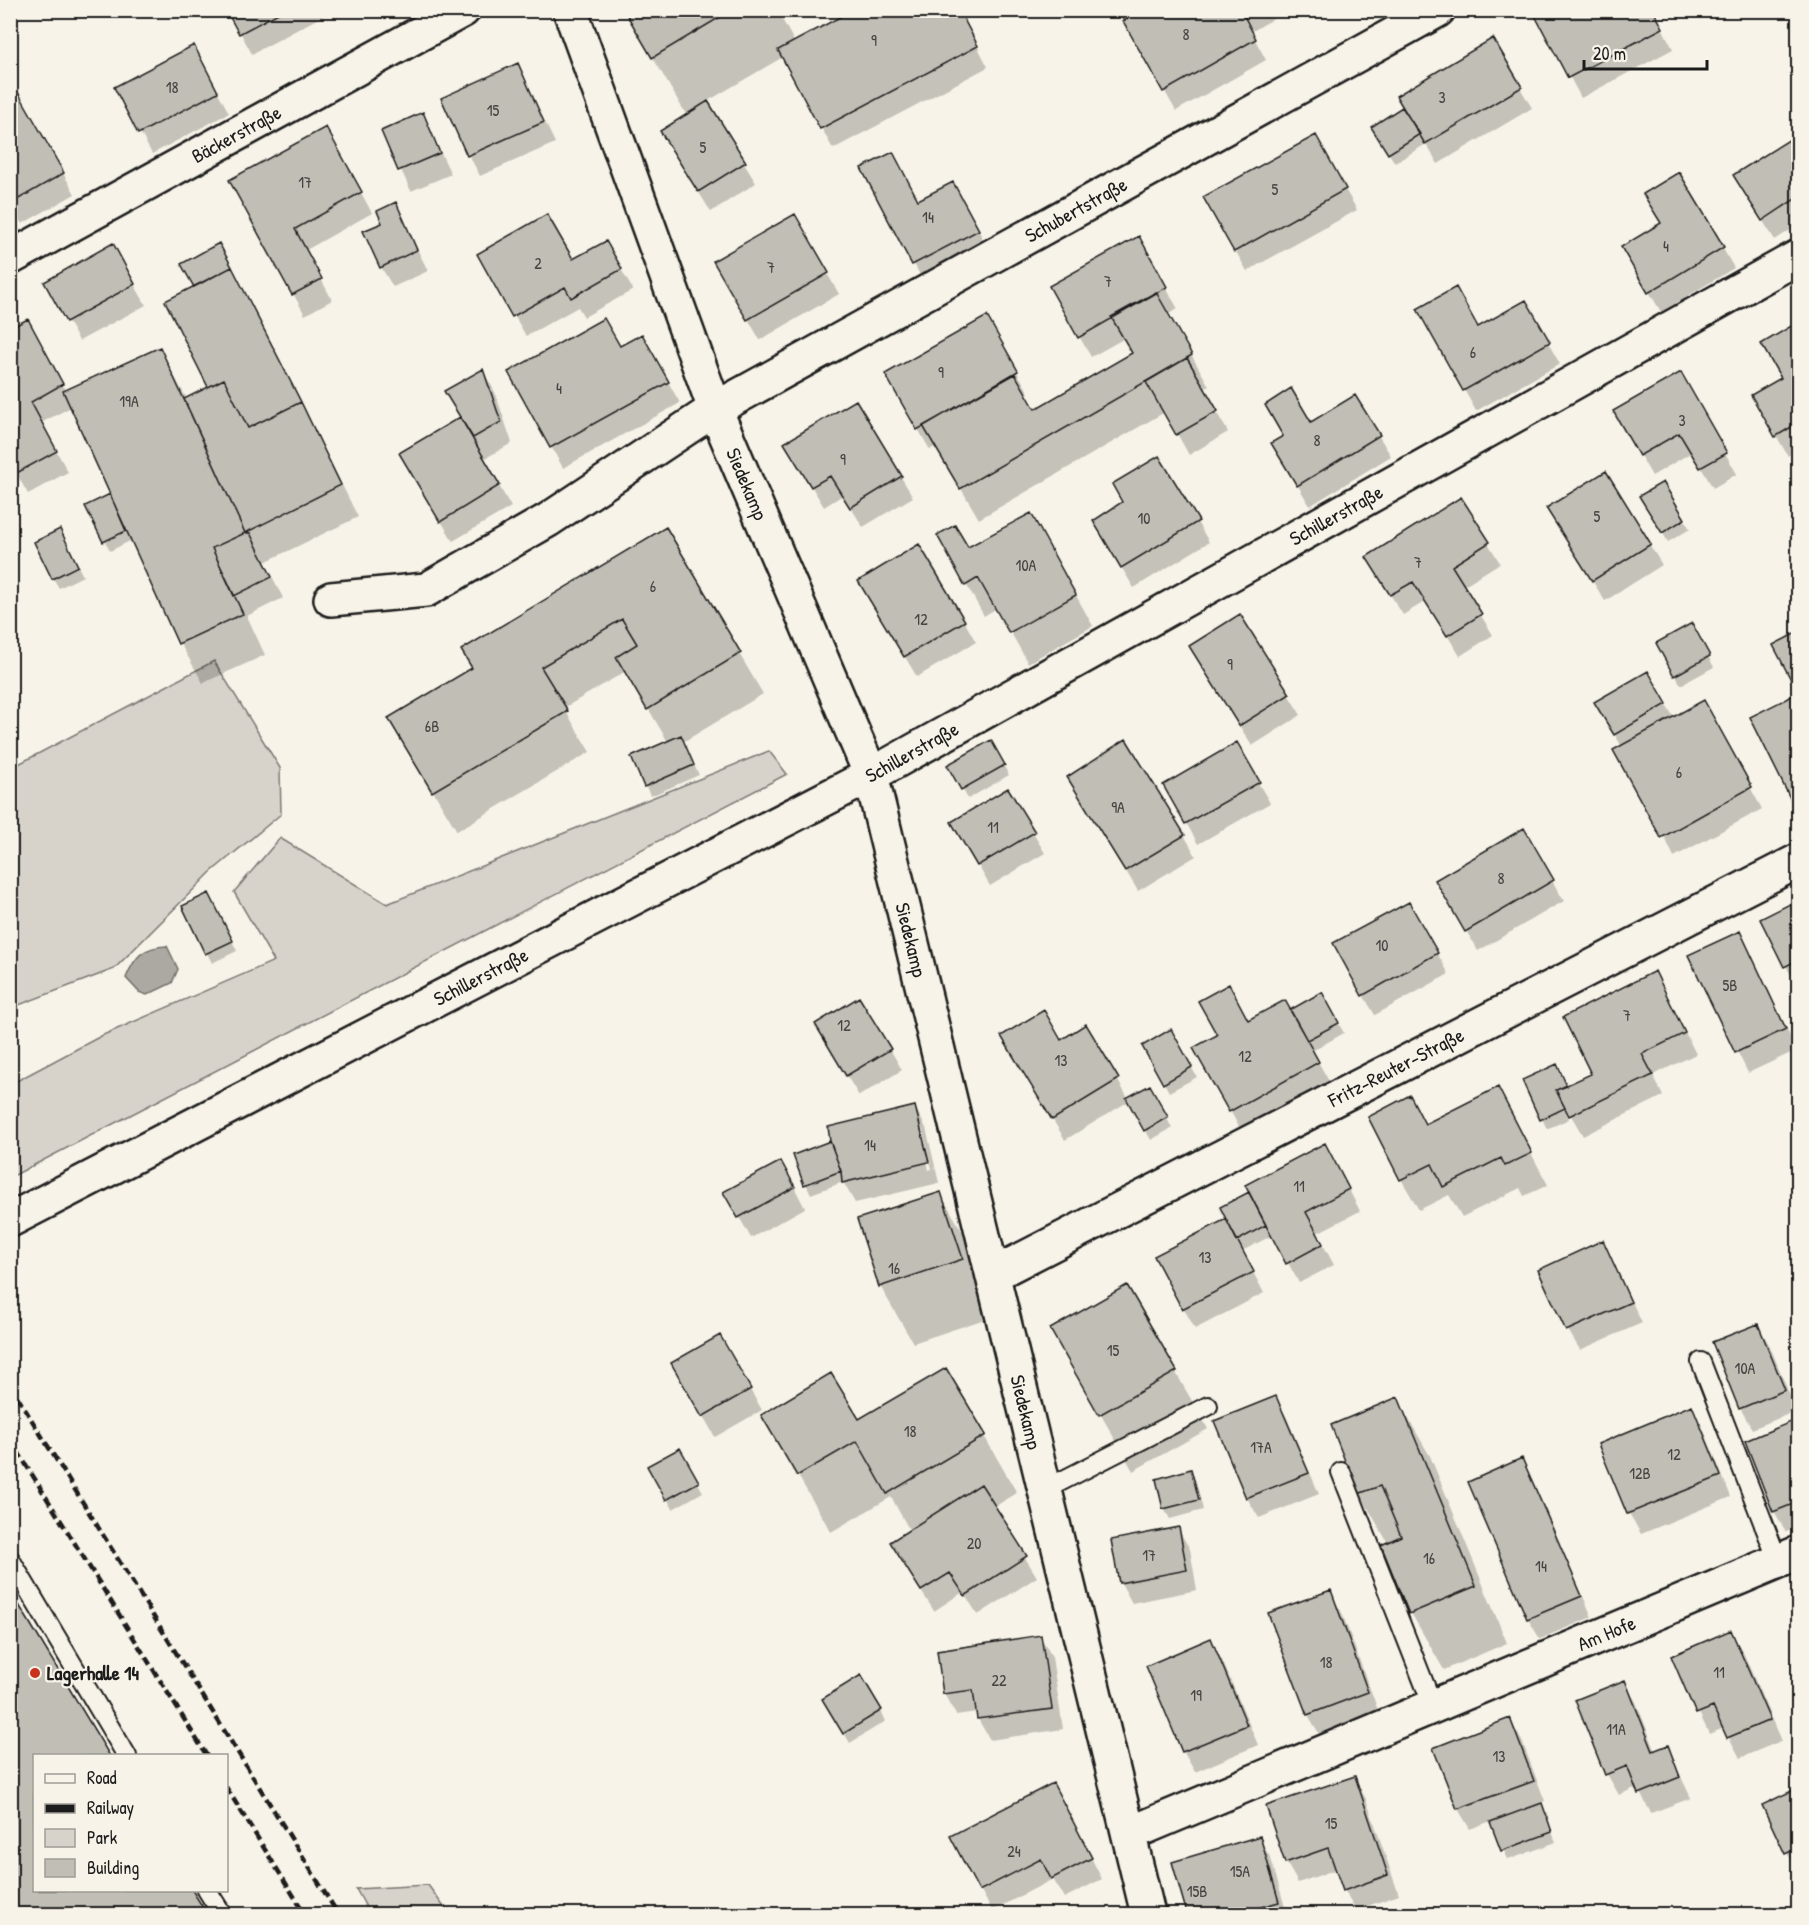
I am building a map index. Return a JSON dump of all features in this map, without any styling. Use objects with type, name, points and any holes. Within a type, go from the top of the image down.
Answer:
[{"type":"street","name":"Bäckerstraße","points":[[10,258],[463,10]]},
{"type":"street","name":"Siedekamp","points":[[570,10],[715,410],[879,770],[994,1274],[1148,1914]]},
{"type":"street","name":"Schubertstraße","points":[[715,410],[1438,10]]},
{"type":"street","name":"Schillerstraße","points":[[10,1220],[879,770],[1798,257]]},
{"type":"street","points":[[331,599],[426,590],[548,520],[715,410]]},
{"type":"street","name":"Fritz-Reuter-Straße","points":[[994,1274],[1798,861]]},
{"type":"street","name":"Am Hofe","points":[[1129,1834],[1788,1557]]},
{"type":"lane","name":"Am Hofe","points":[[1701,1362],[1788,1557]]},
{"type":"lane","points":[[1046,1489],[1208,1406]]},
{"type":"lane","points":[[1341,1472],[1433,1706]]},
{"type":"lane","points":[[10,1559],[126,1754]]},
{"type":"lane","points":[[208,1892],[222,1914]]},
{"type":"green space","points":[[214,661],[280,768],[281,814],[211,872],[114,969],[11,1008],[11,768]]},
{"type":"green space","points":[[769,751],[787,774],[11,1177],[11,1084],[101,1036],[274,961],[234,892],[280,838],[387,904]]},
{"type":"green space","points":[[428,1885],[449,1914],[370,1914],[356,1889]]},
{"type":"shaded area","points":[[167,946],[178,969],[172,983],[147,995],[139,992],[126,978],[133,964],[146,951]]},
{"type":"building","points":[[226,10],[284,10],[239,34]]},
{"type":"building","points":[[624,10],[732,10],[652,58]]},
{"type":"building","points":[[853,10],[959,10],[978,46],[820,129],[778,50]]},
{"type":"building","points":[[1142,10],[1241,10],[1256,39],[1163,92],[1123,21]]},
{"type":"building","points":[[1532,10],[1653,10],[1663,28],[1568,78]]},
{"type":"building","points":[[1493,38],[1522,87],[1425,144],[1396,96]]},
{"type":"building","points":[[194,45],[218,92],[138,134],[114,87]]},
{"type":"building","points":[[518,63],[544,122],[467,156],[441,98]]},
{"type":"building","points":[[10,78],[64,173],[10,204]]},
{"type":"building","points":[[708,101],[746,162],[698,192],[660,131]]},
{"type":"building","points":[[1402,107],[1420,134],[1388,154],[1371,127]]},
{"type":"building","points":[[423,112],[440,153],[398,171],[381,131]]},
{"type":"building","points":[[326,127],[362,192],[295,229],[322,279],[292,295],[229,180]]},
{"type":"building","points":[[1316,135],[1346,189],[1234,252],[1203,197]]},
{"type":"building","points":[[1795,136],[1798,141],[1798,197],[1762,221],[1733,175]]},
{"type":"building","points":[[893,152],[918,200],[953,182],[979,230],[912,265],[861,168]]},
{"type":"building","points":[[1679,172],[1724,247],[1648,293],[1621,247],[1661,223],[1643,194]]},
{"type":"building","points":[[396,202],[417,250],[380,268],[363,231],[382,223],[377,211]]},
{"type":"building","points":[[547,214],[573,259],[606,241],[622,269],[571,298],[565,287],[512,317],[477,254]]},
{"type":"building","points":[[795,214],[829,273],[747,320],[713,261]]},
{"type":"building","points":[[1139,236],[1167,287],[1078,338],[1049,286]]},
{"type":"building","points":[[113,243],[135,284],[66,322],[44,282]]},
{"type":"building","points":[[219,243],[232,267],[194,287],[181,264]]},
{"type":"building","points":[[232,267],[301,402],[248,428],[224,379],[208,387],[165,301]]},
{"type":"building","points":[[1456,287],[1478,327],[1526,300],[1550,342],[1463,391],[1417,309]]},
{"type":"building","points":[[1156,292],[1192,355],[960,489],[923,426],[1015,374],[1035,409],[1132,353],[1111,317]]},
{"type":"building","points":[[987,316],[1018,371],[917,430],[885,374]]},
{"type":"building","points":[[604,318],[620,346],[642,334],[669,382],[550,448],[508,372]]},
{"type":"building","points":[[28,319],[63,384],[31,402],[57,451],[15,474],[10,465],[10,328]]},
{"type":"building","points":[[1798,322],[1798,423],[1775,437],[1751,395],[1781,378],[1761,344]]},
{"type":"building","points":[[160,347],[245,533],[212,548],[243,614],[178,644],[63,391]]},
{"type":"building","points":[[1187,358],[1218,411],[1176,435],[1146,382]]},
{"type":"building","points":[[483,369],[501,422],[473,438],[444,391]]},
{"type":"building","points":[[1681,372],[1727,453],[1700,468],[1679,433],[1639,456],[1613,411]]},
{"type":"building","points":[[224,379],[248,428],[301,402],[341,485],[245,533],[184,399]]},
{"type":"building","points":[[1291,388],[1311,422],[1355,395],[1380,435],[1297,486],[1271,443],[1283,436],[1265,405]]},
{"type":"building","points":[[856,400],[902,476],[850,508],[830,476],[811,487],[784,443]]},
{"type":"building","points":[[460,417],[500,485],[440,522],[399,453]]},
{"type":"building","points":[[1159,456],[1199,521],[1121,568],[1093,521],[1122,502],[1112,484]]},
{"type":"building","points":[[1606,471],[1651,544],[1592,581],[1546,508]]},
{"type":"building","points":[[1663,482],[1685,519],[1662,533],[1639,496]]},
{"type":"building","points":[[110,494],[126,531],[103,542],[85,506]]},
{"type":"building","points":[[1461,497],[1490,542],[1452,566],[1482,614],[1447,636],[1413,582],[1390,595],[1366,557]]},
{"type":"building","points":[[1031,513],[1076,595],[1009,633],[978,578],[965,586],[937,535],[955,525],[968,547]]},
{"type":"building","points":[[666,527],[741,653],[647,710],[616,657],[637,644],[622,619],[541,667],[568,711],[432,792],[388,718],[472,668],[461,650]]},
{"type":"building","points":[[60,529],[78,566],[52,579],[34,542]]},
{"type":"building","points":[[245,533],[250,533],[272,577],[234,596],[212,548]]},
{"type":"building","points":[[919,544],[965,621],[904,657],[858,581]]},
{"type":"building","points":[[1240,614],[1290,694],[1239,726],[1189,646]]},
{"type":"building","points":[[1692,623],[1710,656],[1674,676],[1656,643]]},
{"type":"building","points":[[1798,632],[1798,693],[1773,645]]},
{"type":"building","points":[[1648,671],[1667,704],[1614,735],[1594,702]]},
{"type":"building","points":[[1798,693],[1798,797],[1791,800],[1750,717]]},
{"type":"building","points":[[1704,700],[1752,787],[1661,838],[1613,750]]},
{"type":"building","points":[[681,735],[694,765],[644,787],[631,757]]},
{"type":"building","points":[[1126,739],[1185,835],[1125,871],[1067,777]]},
{"type":"building","points":[[991,740],[1005,765],[961,790],[947,765]]},
{"type":"building","points":[[1237,742],[1260,782],[1185,824],[1163,785]]},
{"type":"building","points":[[1008,788],[1035,832],[977,866],[951,822]]},
{"type":"building","points":[[1524,828],[1554,880],[1465,932],[1435,880]]},
{"type":"building","points":[[209,893],[233,941],[205,954],[182,906]]},
{"type":"building","points":[[1798,900],[1798,960],[1784,967],[1760,919]]},
{"type":"building","points":[[1409,902],[1438,953],[1362,996],[1333,943]]},
{"type":"building","points":[[1740,931],[1786,1029],[1735,1053],[1688,955]]},
{"type":"building","points":[[1655,971],[1685,1033],[1642,1054],[1653,1075],[1569,1116],[1556,1090],[1591,1074],[1563,1017]]},
{"type":"building","points":[[1229,984],[1248,1020],[1285,1000],[1319,1062],[1229,1112],[1193,1048],[1217,1035],[1198,1001]]},
{"type":"building","points":[[1322,992],[1339,1023],[1307,1040],[1290,1010]]},
{"type":"building","points":[[859,997],[891,1049],[846,1076],[815,1024]]},
{"type":"building","points":[[1044,1010],[1061,1040],[1086,1024],[1119,1079],[1052,1120],[1001,1036]]},
{"type":"building","points":[[1171,1029],[1192,1067],[1163,1084],[1142,1046]]},
{"type":"building","points":[[1557,1064],[1567,1086],[1556,1090],[1565,1108],[1540,1120],[1522,1080]]},
{"type":"building","points":[[1150,1085],[1168,1117],[1144,1131],[1126,1098]]},
{"type":"building","points":[[1498,1087],[1532,1153],[1505,1166],[1501,1158],[1443,1187],[1432,1164],[1400,1180],[1368,1117],[1410,1095],[1425,1124]]},
{"type":"building","points":[[915,1106],[929,1162],[842,1183],[841,1171],[830,1141],[828,1127]]},
{"type":"building","points":[[830,1141],[841,1171],[804,1185],[793,1155]]},
{"type":"building","points":[[1325,1143],[1349,1189],[1306,1212],[1323,1244],[1286,1264],[1245,1185]]},
{"type":"building","points":[[781,1161],[795,1187],[738,1218],[723,1192]]},
{"type":"building","points":[[941,1192],[963,1259],[879,1287],[857,1219]]},
{"type":"building","points":[[1249,1192],[1266,1225],[1237,1241],[1220,1207]]},
{"type":"building","points":[[1226,1219],[1254,1272],[1182,1309],[1154,1256]]},
{"type":"building","points":[[1603,1240],[1631,1302],[1566,1331],[1538,1270]]},
{"type":"building","points":[[1127,1285],[1177,1371],[1099,1415],[1050,1329]]},
{"type":"building","points":[[1758,1324],[1785,1390],[1739,1409],[1712,1342]]},
{"type":"building","points":[[720,1335],[751,1389],[702,1417],[671,1363]]},
{"type":"building","points":[[946,1368],[986,1435],[887,1494],[857,1441],[797,1476],[761,1415],[831,1373],[859,1419]]},
{"type":"building","points":[[1276,1396],[1309,1473],[1246,1498],[1214,1421]]},
{"type":"building","points":[[1398,1397],[1476,1586],[1409,1614],[1381,1545],[1401,1536],[1380,1486],[1358,1494],[1331,1425]]},
{"type":"building","points":[[1692,1405],[1721,1476],[1627,1514],[1598,1444]]},
{"type":"building","points":[[1798,1419],[1798,1502],[1773,1512],[1745,1441]]},
{"type":"building","points":[[680,1448],[699,1482],[666,1500],[647,1466]]},
{"type":"building","points":[[1522,1458],[1582,1596],[1527,1619],[1468,1482]]},
{"type":"building","points":[[1191,1469],[1199,1500],[1163,1509],[1156,1479]]},
{"type":"building","points":[[981,1484],[1027,1556],[965,1596],[950,1573],[921,1591],[890,1542]]},
{"type":"building","points":[[1179,1527],[1187,1570],[1119,1583],[1111,1540]]},
{"type":"building","name":"Lagerhalle 14","points":[[10,1590],[109,1754],[33,1754],[33,1892],[193,1892],[207,1914],[10,1914]]},
{"type":"building","points":[[1331,1590],[1368,1692],[1307,1715],[1268,1613]]},
{"type":"building","points":[[1731,1630],[1770,1720],[1727,1738],[1713,1707],[1696,1714],[1671,1656]]},
{"type":"building","points":[[1041,1635],[1052,1709],[977,1719],[973,1690],[943,1694],[937,1651]]},
{"type":"building","points":[[1211,1638],[1247,1725],[1182,1752],[1146,1666]]},
{"type":"building","points":[[861,1675],[882,1710],[843,1734],[822,1699]]},
{"type":"building","points":[[1625,1680],[1653,1751],[1668,1745],[1680,1777],[1638,1794],[1627,1766],[1605,1775],[1575,1700]]},
{"type":"building","points":[[1510,1718],[1534,1781],[1457,1809],[1433,1748]]},
{"type":"building","points":[[1355,1776],[1388,1875],[1343,1891],[1328,1848],[1285,1863],[1266,1806]]},
{"type":"building","points":[[1053,1783],[1092,1858],[1051,1879],[1041,1859],[979,1891],[950,1836]]},
{"type":"building","points":[[1798,1788],[1798,1848],[1785,1854],[1762,1805]]},
{"type":"building","points":[[1542,1803],[1552,1832],[1501,1851],[1490,1822]]},
{"type":"building","points":[[1260,1836],[1279,1902],[1235,1914],[1187,1914],[1172,1862]]},
{"type":"railway","points":[[10,1385],[338,1914]]},
{"type":"railway","points":[[10,1439],[206,1754]]},
{"type":"railway","points":[[228,1790],[305,1914]]},
{"type":"place","name":"Lagerhalle 14","points":[[35,1673]]}]
